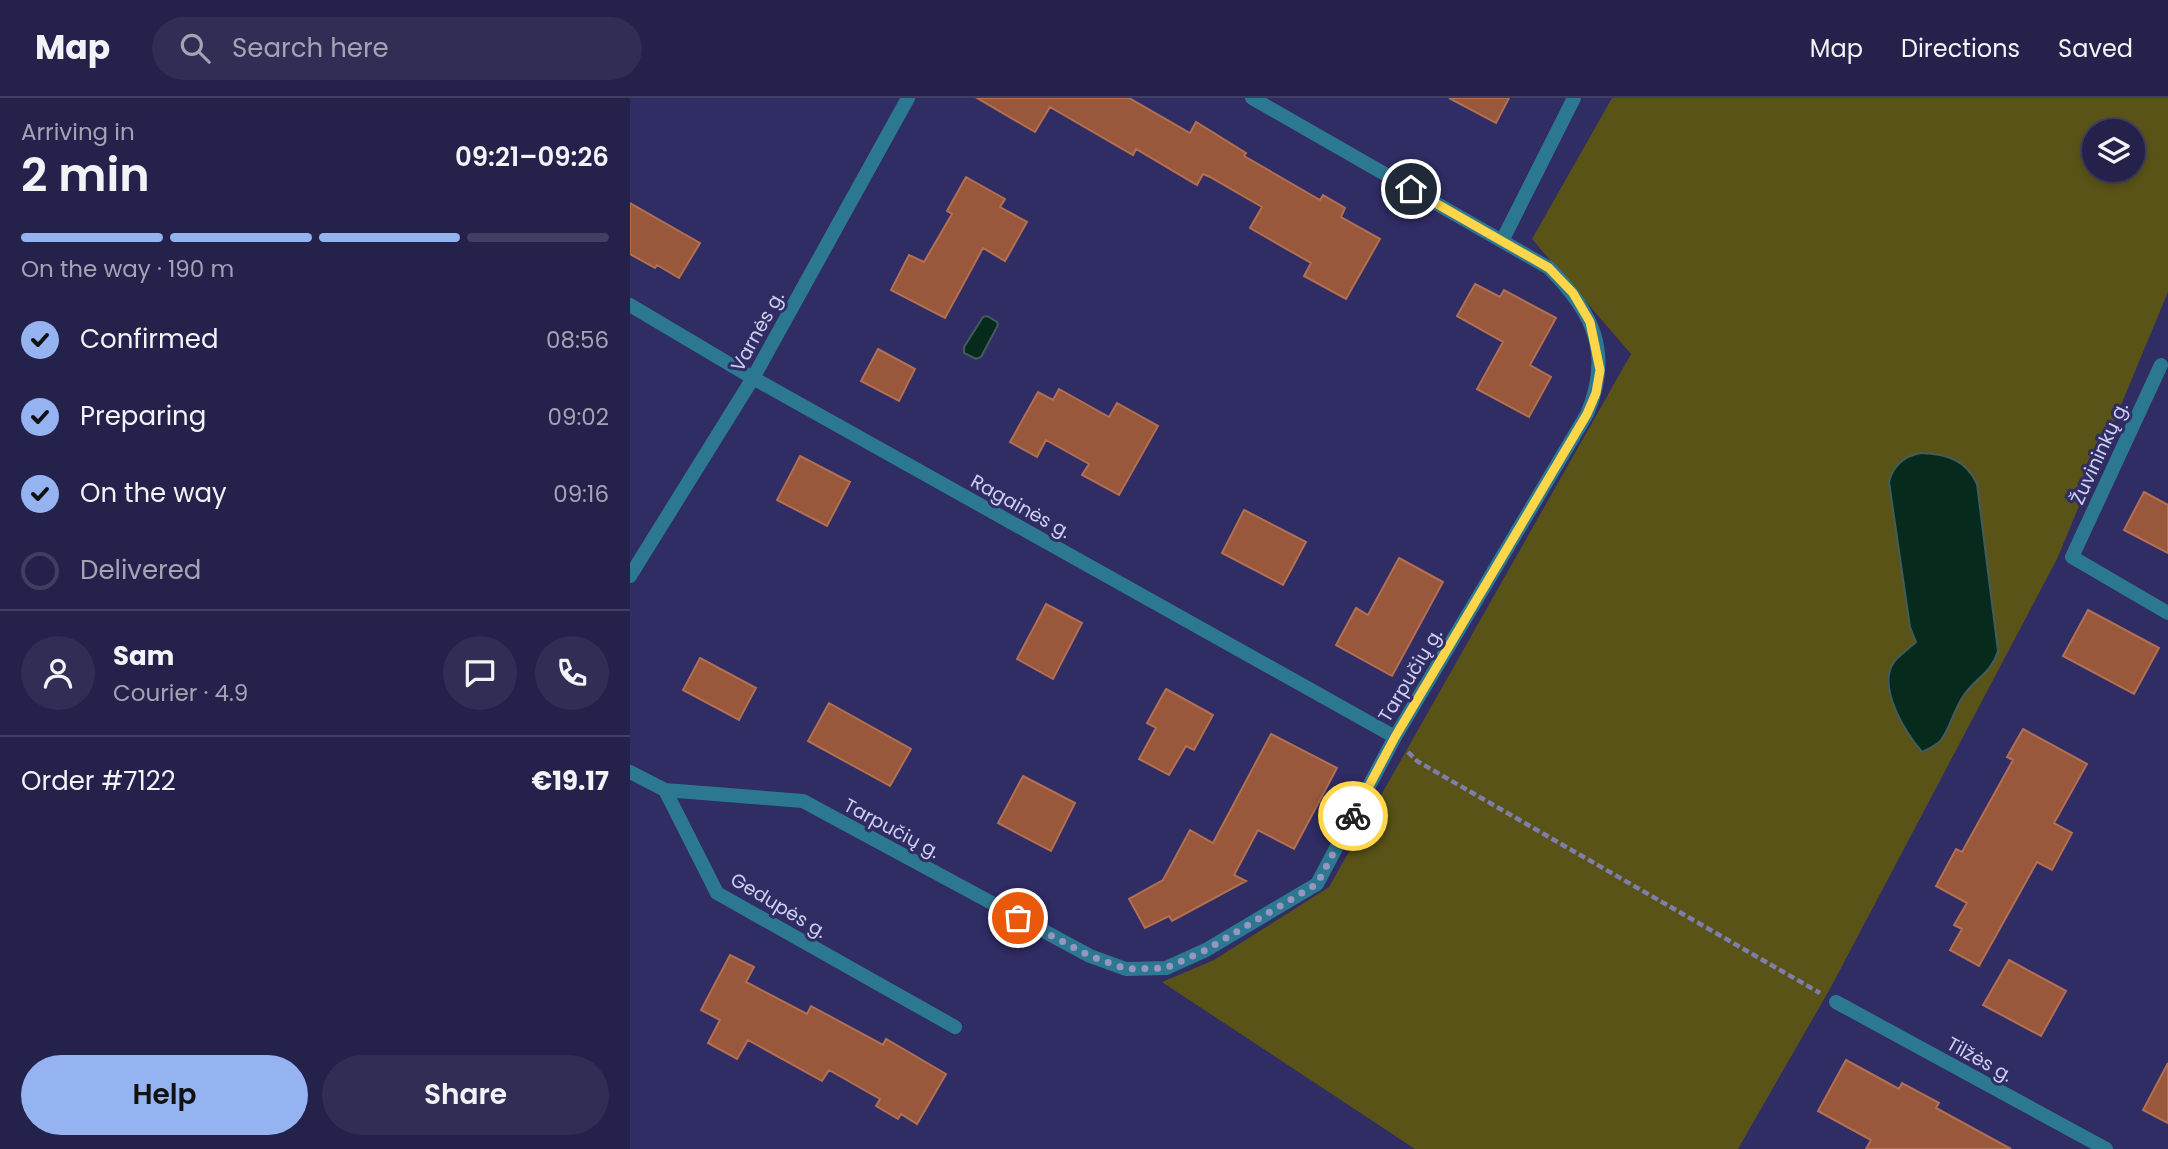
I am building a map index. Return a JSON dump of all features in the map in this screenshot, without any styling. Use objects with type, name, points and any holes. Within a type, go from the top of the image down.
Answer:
[{"type":"street","name":"Varnės g.","points":[[630,576],[753,378],[908,98]]},
{"type":"street","name":"Tarpučių g.","points":[[665,790],[803,801],[1090,956],[1126,969],[1166,968],[1206,950],[1317,884],[1395,737],[1587,414],[1596,393],[1600,370],[1590,322],[1573,293],[1549,268],[1252,98]]},
{"type":"street","points":[[1502,241],[1574,98]]},
{"type":"street","name":"Ragainės g.","points":[[630,305],[753,378],[1395,737]]},
{"type":"street","name":"Žuvininkų g.","points":[[2161,365],[2072,557],[2168,613]]},
{"type":"street","points":[[630,772],[665,790]]},
{"type":"street","name":"Gedupės g.","points":[[665,790],[717,893],[955,1027]]},
{"type":"street","name":"Tilžės g.","points":[[1836,1002],[2106,1149]]},
{"type":"path","points":[[1395,737],[1417,761],[1836,1002]]},
{"type":"shaded area","points":[[1612,98],[2168,98],[2168,292],[2057,559],[1831,987],[1738,1149],[1415,1149],[1162,982],[1214,960],[1329,887],[1631,354],[1532,239]]},
{"type":"shaded area","points":[[987,316],[998,325],[981,357],[976,359],[964,353],[964,347],[983,317]]},
{"type":"shaded area","points":[[1921,453],[1955,460],[1967,469],[1977,484],[1998,651],[1992,664],[1961,700],[1941,740],[1922,752],[1896,711],[1889,687],[1892,665],[1916,642],[1910,627],[1889,482],[1900,462]]},
{"type":"building","points":[[977,98],[1129,98],[1190,133],[1196,122],[1246,153],[1244,156],[1320,200],[1323,195],[1345,208],[1341,217],[1380,239],[1346,299],[1304,276],[1311,263],[1250,228],[1262,207],[1210,177],[1203,174],[1197,185],[1136,149],[1133,155],[1050,107],[1035,132]]},
{"type":"building","points":[[1449,98],[1509,98],[1496,123]]},
{"type":"building","points":[[966,177],[1005,199],[1000,207],[1027,222],[1005,261],[983,248],[945,318],[891,290],[909,255],[924,262],[952,214],[947,211]]},
{"type":"building","points":[[630,203],[700,243],[679,278],[630,254]]},
{"type":"building","points":[[1475,284],[1500,297],[1504,290],[1556,318],[1530,365],[1551,377],[1529,417],[1477,389],[1503,342],[1457,316]]},
{"type":"building","points":[[878,349],[915,369],[899,401],[861,381]]},
{"type":"building","points":[[1059,389],[1109,417],[1117,403],[1158,426],[1119,495],[1082,475],[1089,464],[1046,440],[1037,457],[1010,442],[1038,392],[1053,400]]},
{"type":"building","points":[[800,456],[850,482],[827,526],[777,500]]},
{"type":"building","points":[[2144,492],[2168,505],[2168,553],[2124,530]]},
{"type":"building","points":[[1244,510],[1306,542],[1283,585],[1222,553]]},
{"type":"building","points":[[1399,558],[1443,582],[1392,676],[1336,645],[1356,608],[1368,615]]},
{"type":"building","points":[[1046,604],[1082,623],[1053,679],[1017,659]]},
{"type":"building","points":[[2088,610],[2159,648],[2134,694],[2063,656]]},
{"type":"building","points":[[700,658],[756,688],[739,720],[683,690]]},
{"type":"building","points":[[1166,689],[1213,715],[1194,750],[1186,746],[1169,775],[1139,759],[1156,728],[1147,723]]},
{"type":"building","points":[[829,703],[911,749],[890,786],[808,741]]},
{"type":"building","points":[[2023,729],[2087,764],[2054,823],[2072,833],[2052,870],[2037,862],[1979,966],[1950,950],[1962,929],[1954,925],[1967,903],[1936,886],[1956,849],[1962,852],[2013,760],[2007,757]]},
{"type":"building","points":[[1271,734],[1337,768],[1294,849],[1258,830],[1234,875],[1246,881],[1172,921],[1169,916],[1145,928],[1129,899],[1163,880],[1190,830],[1213,843]]},
{"type":"building","points":[[1023,776],[1075,803],[1051,851],[998,823]]},
{"type":"building","points":[[730,955],[754,967],[746,982],[807,1014],[811,1006],[883,1045],[886,1039],[946,1074],[917,1124],[901,1114],[898,1119],[876,1106],[880,1099],[829,1070],[822,1081],[748,1040],[737,1059],[708,1043],[720,1020],[701,1010]]},
{"type":"building","points":[[2009,960],[2066,991],[2041,1036],[1983,1005]]},
{"type":"building","points":[[1846,1060],[1899,1089],[1902,1083],[1939,1103],[1936,1108],[2011,1149],[1866,1149],[1871,1140],[1818,1111]]},
{"type":"building","points":[[2168,1063],[2168,1123],[2143,1110]]},
{"type":"way so far","points":[[1018,918],[1090,956],[1126,969],[1166,968],[1206,950],[1317,884],[1353,816]]},
{"type":"route","points":[[1353,816],[1395,737],[1587,414],[1596,393],[1600,370],[1590,322],[1573,293],[1549,268],[1411,189]]}]
